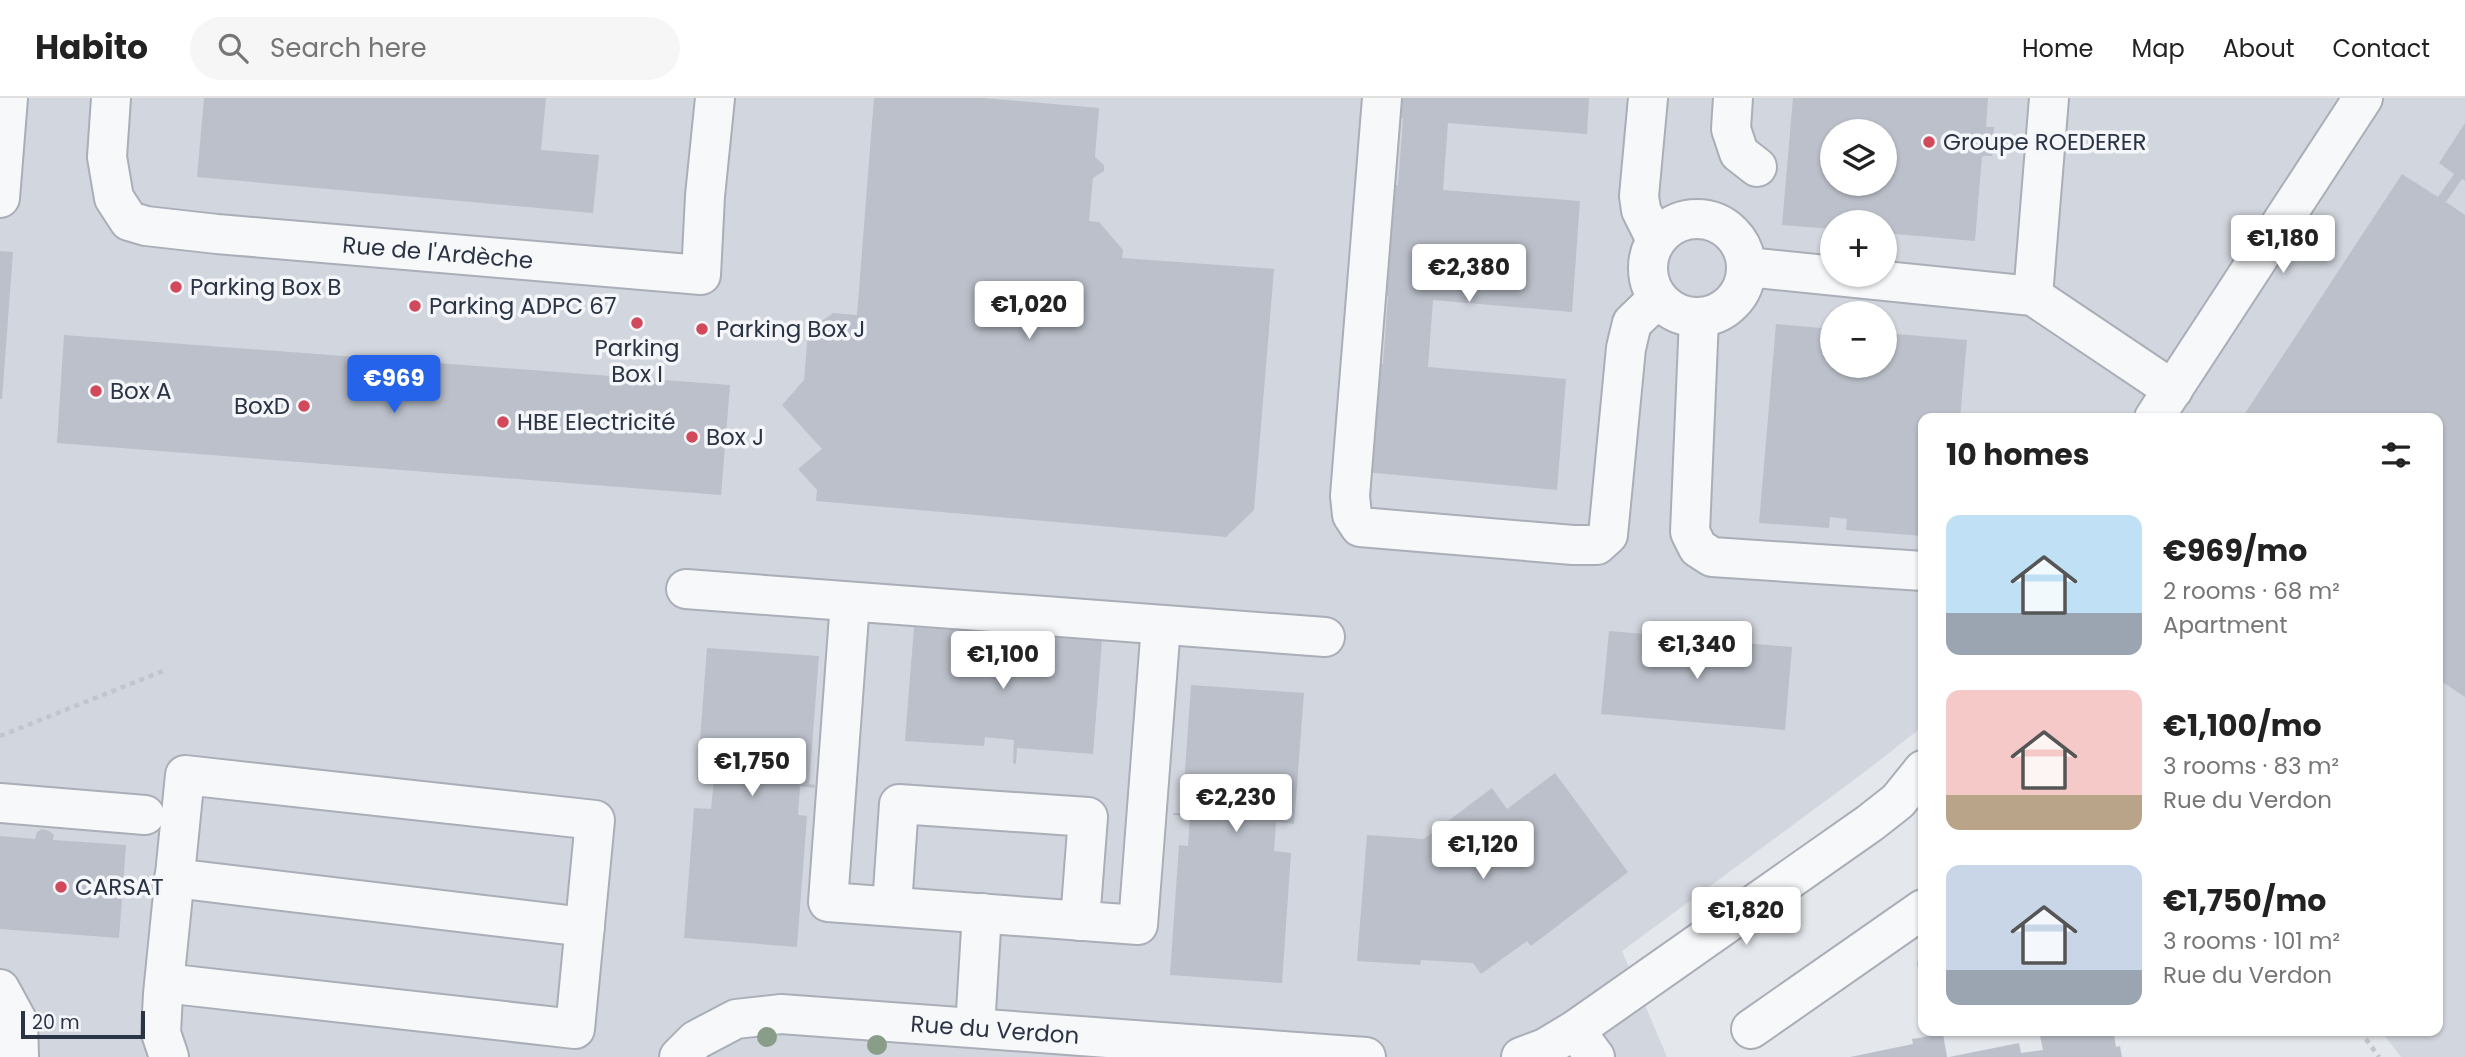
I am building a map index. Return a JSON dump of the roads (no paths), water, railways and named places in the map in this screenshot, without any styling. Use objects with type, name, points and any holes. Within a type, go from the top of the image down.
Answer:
[{"type":"street","points":[[0,198],[8,98]]},
{"type":"street","name":"Rue de l'Ardèche","points":[[111,98],[107,157],[114,198],[129,221],[146,226],[217,234],[701,275],[705,196],[715,98]]},
{"type":"street","points":[[1382,98],[1350,496],[1352,515],[1360,527],[1597,545],[1608,535],[1626,348],[1632,323],[1657,299]]},
{"type":"street","points":[[1648,98],[1639,196],[1641,210],[1656,240]]},
{"type":"street","points":[[1733,98],[1731,129],[1739,153],[1757,167]]},
{"type":"street","points":[[2033,296],[2049,98]]},
{"type":"street","points":[[1747,267],[2033,296],[2164,404],[2363,98]]},
{"type":"street","points":[[1691,219],[1712,221],[1730,230],[1743,247],[1747,267],[1744,288],[1732,305],[1714,316],[1699,318],[1673,313],[1657,299],[1649,280],[1648,260],[1656,240],[1671,226],[1691,219]]},
{"type":"street","points":[[1699,318],[1690,532],[1698,548],[1712,557],[1918,571]]},
{"type":"street","points":[[685,589],[1325,637]]},
{"type":"street","points":[[850,602],[828,902],[1138,925],[1161,625]]},
{"type":"street","points":[[164,983],[575,1029],[595,820],[185,775],[164,983],[161,1033],[169,1057]]},
{"type":"street","points":[[1521,1057],[1545,1048],[1585,1044],[1898,801],[1918,782]]},
{"type":"street","points":[[0,803],[145,815]]},
{"type":"street","points":[[892,906],[900,804],[1088,817],[1080,920]]},
{"type":"street","points":[[174,878],[585,928]]},
{"type":"street","points":[[1751,1029],[1918,912]]},
{"type":"street","points":[[975,1028],[982,913]]},
{"type":"street","points":[[0,989],[19,1022],[28,1056]]},
{"type":"street","name":"Rue du Verdon","points":[[679,1057],[696,1040],[736,1019],[780,1014],[975,1028],[1239,1052],[1366,1057]]},
{"type":"place","name":"Groupe ROEDERER","points":[[1929,142]]},
{"type":"place","name":"Parking Box B","points":[[176,287]]},
{"type":"place","name":"Parking ADPC 67","points":[[415,306]]},
{"type":"place","name":"Parking Box I","points":[[637,323]]},
{"type":"place","name":"Parking Box J","points":[[702,329]]},
{"type":"place","name":"Box A","points":[[96,391]]},
{"type":"place","name":"BoxD","points":[[304,406]]},
{"type":"place","name":"HBE Electricité","points":[[503,422]]},
{"type":"place","name":"Box J","points":[[692,437]]},
{"type":"place","name":"CARSAT","points":[[61,887]]}]
